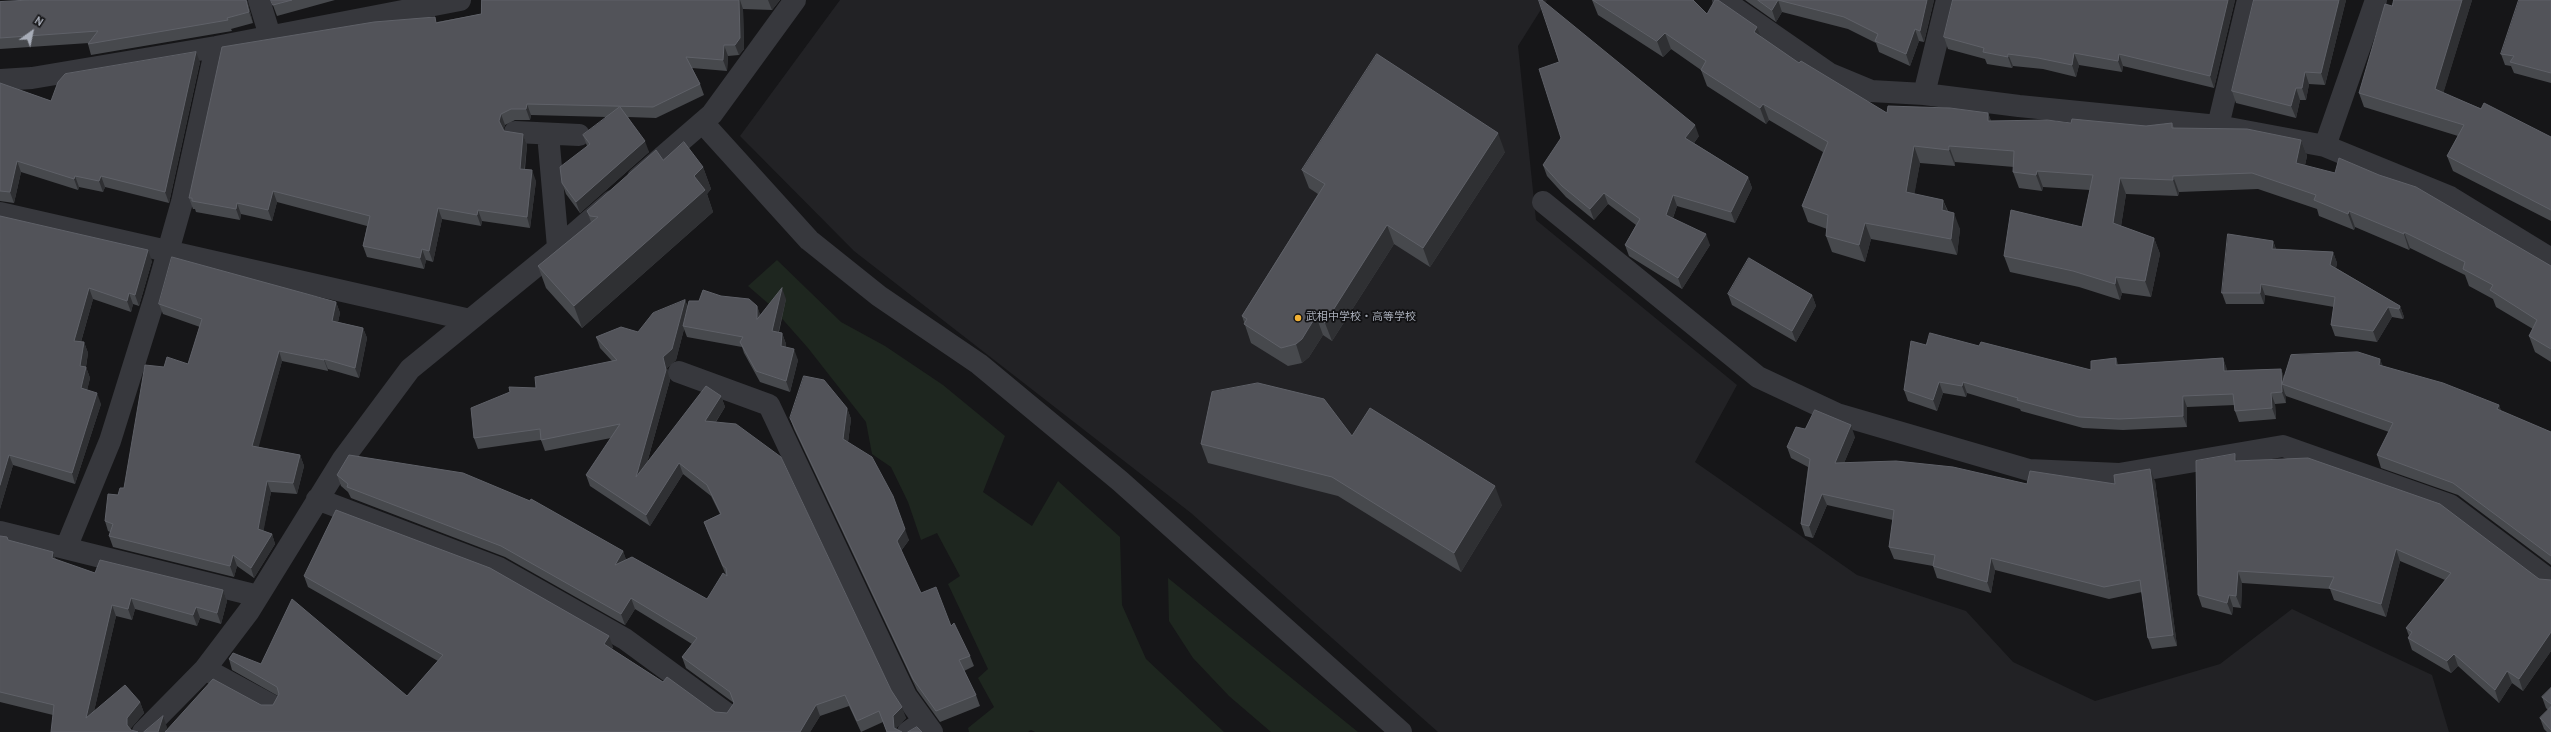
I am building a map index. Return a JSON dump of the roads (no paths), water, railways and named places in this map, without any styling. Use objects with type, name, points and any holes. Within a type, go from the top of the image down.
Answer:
[{"type":"street","points":[[259,0],[270,36]]},
{"type":"street","points":[[0,80],[32,78],[216,48],[270,36],[460,0]]},
{"type":"street","points":[[144,732],[205,669],[258,596],[343,459],[410,369],[558,247],[712,114],[795,0]]},
{"type":"street","points":[[1723,0],[1830,74],[1871,91],[1924,94],[2019,106],[2218,126],[2325,146],[2450,197],[2551,259]]},
{"type":"street","points":[[1924,94],[1947,0]]},
{"type":"street","points":[[2218,126],[2248,0]]},
{"type":"street","points":[[2325,146],[2376,0]]},
{"type":"street","points":[[66,548],[110,441],[168,251],[182,202],[216,48]]},
{"type":"street","points":[[703,122],[809,240],[879,296],[979,364],[1090,456],[1401,732]]},
{"type":"street","points":[[515,132],[579,135]]},
{"type":"street","points":[[548,134],[558,247]]},
{"type":"street","points":[[1543,202],[1758,377],[1837,414],[2030,470],[2118,474],[2283,446],[2450,505],[2551,580]]},
{"type":"street","points":[[0,214],[470,320]]},
{"type":"street","points":[[679,372],[769,405],[921,728]]},
{"type":"street","points":[[317,499],[499,568],[625,639],[726,713]]},
{"type":"street","points":[[0,532],[258,596]]},
{"type":"street","points":[[205,669],[271,705]]},
{"type":"place","name":"武相中学校・高等学校","points":[[1298,318]]}]
